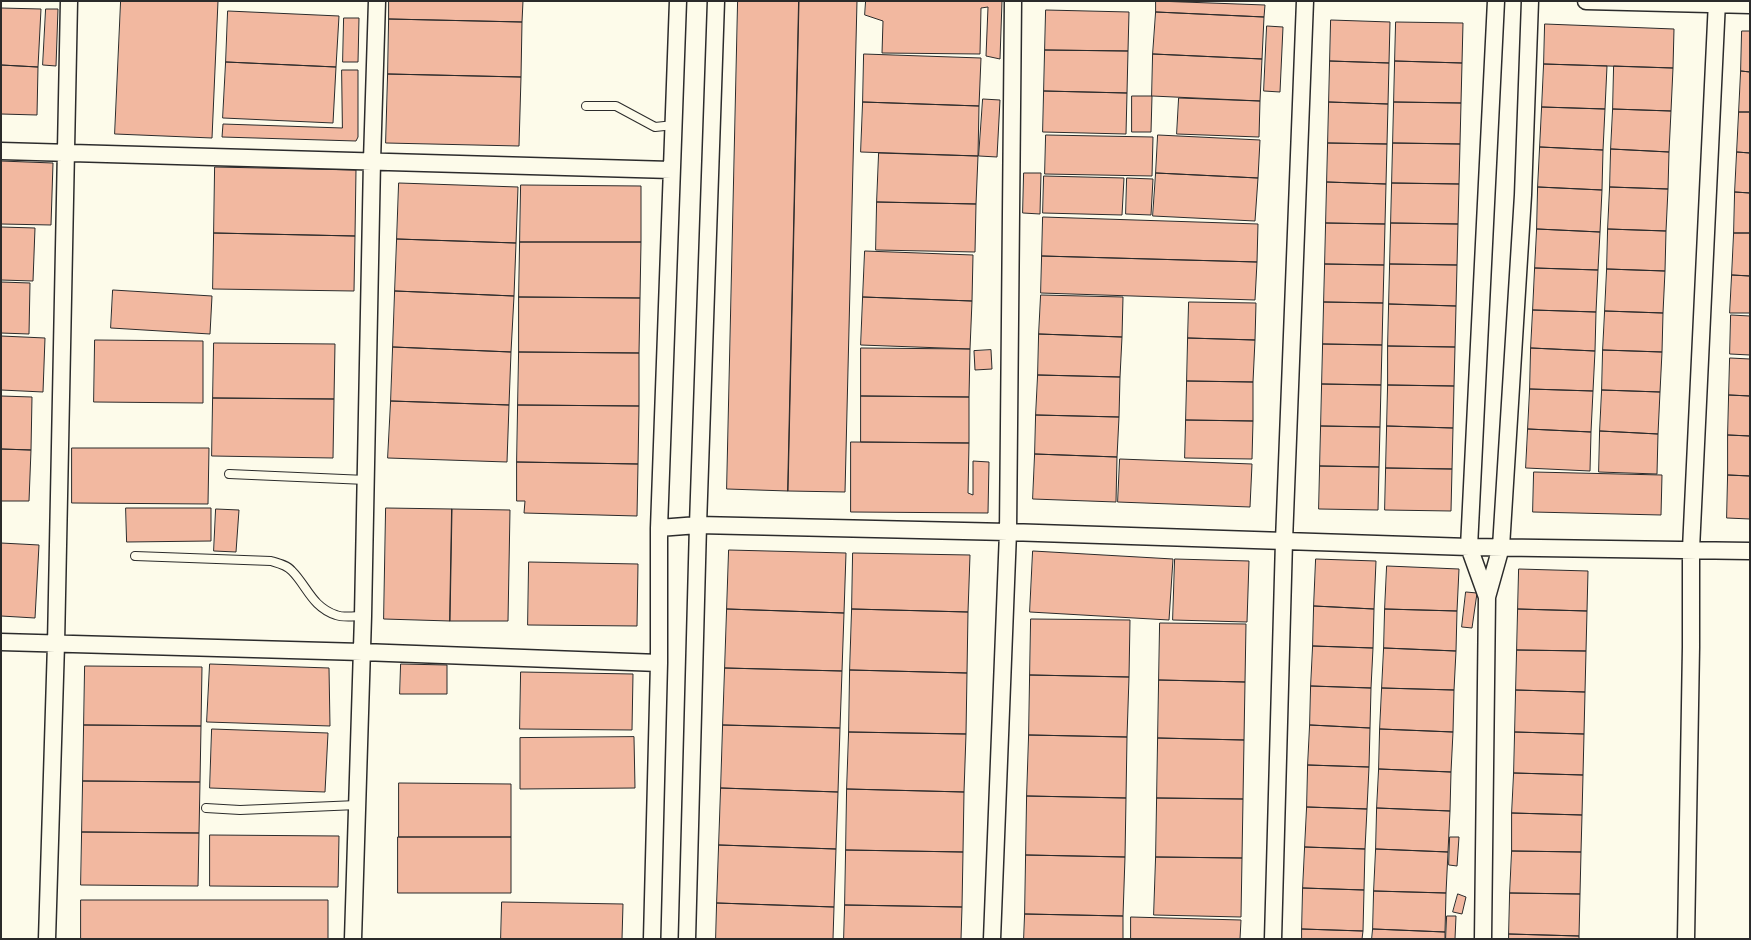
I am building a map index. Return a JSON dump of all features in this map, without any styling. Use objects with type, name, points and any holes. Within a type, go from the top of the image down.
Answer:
[{"type":"street","points":[[47,939],[56,644],[69,1]]},
{"type":"street","points":[[352,939],[363,616],[377,1]]},
{"type":"street","points":[[652,939],[660,663],[659,528],[678,1]]},
{"type":"street","points":[[687,939],[698,525],[716,1]]},
{"type":"street","points":[[992,939],[1008,532],[1014,1]]},
{"type":"street","points":[[1273,939],[1284,541],[1305,1]]},
{"type":"street","points":[[1487,597],[1469,547],[1496,1]]},
{"type":"street","points":[[1483,939],[1487,597],[1501,547],[1523,195],[1530,1]]},
{"type":"street","points":[[1586,1],[1750,5]]},
{"type":"street","points":[[1686,939],[1691,549],[1717,3]]},
{"type":"street","points":[[1,151],[671,170]]},
{"type":"street","points":[[659,528],[698,525],[1008,532],[1469,547],[1750,551]]},
{"type":"street","points":[[1,642],[362,652],[660,663]]},
{"type":"lane","points":[[586,106],[616,106],[655,127],[674,125]]},
{"type":"lane","points":[[230,474],[366,480]]},
{"type":"lane","points":[[135,556],[271,561],[292,570],[307,594],[320,606],[336,615],[363,616]]},
{"type":"lane","points":[[206,808],[240,810],[357,805]]},
{"type":"building","points":[[121,1],[218,1],[212,138],[115,134]]},
{"type":"building","points":[[389,1],[523,1],[522,22],[389,19]]},
{"type":"building","points":[[738,1],[799,1],[788,491],[727,489]]},
{"type":"building","points":[[799,1],[857,1],[845,492],[788,491]]},
{"type":"building","points":[[866,1],[1002,1],[1000,59],[986,56],[988,7],[981,8],[980,54],[882,53],[883,21],[865,15]]},
{"type":"building","points":[[1156,1],[1265,5],[1264,17],[1156,12]]},
{"type":"building","points":[[1,8],[41,9],[38,67],[1,65]]},
{"type":"building","points":[[46,9],[58,9],[56,66],[43,65]]},
{"type":"building","points":[[1046,10],[1129,12],[1128,51],[1045,50]]},
{"type":"building","points":[[228,11],[339,16],[336,67],[226,62]]},
{"type":"building","points":[[1156,12],[1264,17],[1262,59],[1153,54]]},
{"type":"building","points":[[344,18],[359,18],[358,62],[343,62]]},
{"type":"building","points":[[389,19],[522,22],[521,77],[388,74]]},
{"type":"building","points":[[1331,20],[1390,22],[1389,63],[1330,61]]},
{"type":"building","points":[[1396,22],[1463,23],[1462,63],[1395,61]]},
{"type":"building","points":[[1545,24],[1674,29],[1673,68],[1544,64]]},
{"type":"building","points":[[1267,26],[1283,27],[1280,92],[1264,91]]},
{"type":"building","points":[[1742,31],[1750,31],[1750,72],[1741,71]]},
{"type":"building","points":[[1045,50],[1128,51],[1127,93],[1044,91]]},
{"type":"building","points":[[864,54],[981,58],[979,106],[863,102]]},
{"type":"building","points":[[1153,54],[1262,59],[1260,101],[1152,96]]},
{"type":"building","points":[[1330,61],[1389,63],[1388,104],[1329,102]]},
{"type":"building","points":[[1395,61],[1462,63],[1461,103],[1394,102]]},
{"type":"building","points":[[226,62],[336,67],[333,123],[223,118]]},
{"type":"building","points":[[1544,64],[1607,66],[1605,109],[1542,107]]},
{"type":"building","points":[[1,65],[38,67],[37,115],[1,114]]},
{"type":"building","points":[[1614,66],[1673,68],[1671,111],[1613,109]]},
{"type":"building","points":[[342,70],[358,70],[358,137],[356,141],[222,137],[223,124],[342,128]]},
{"type":"building","points":[[1741,71],[1750,72],[1750,112],[1739,112]]},
{"type":"building","points":[[388,74],[521,77],[519,146],[386,143]]},
{"type":"building","points":[[1044,91],[1127,93],[1126,134],[1043,132]]},
{"type":"building","points":[[1132,96],[1152,96],[1151,132],[1132,132]]},
{"type":"building","points":[[1179,98],[1260,101],[1259,137],[1177,134]]},
{"type":"building","points":[[983,99],[1000,100],[997,157],[979,156]]},
{"type":"building","points":[[863,102],[979,106],[978,156],[861,152]]},
{"type":"building","points":[[1329,102],[1388,104],[1387,144],[1328,143]]},
{"type":"building","points":[[1394,102],[1461,103],[1460,144],[1393,143]]},
{"type":"building","points":[[1542,107],[1605,109],[1603,150],[1540,147]]},
{"type":"building","points":[[1613,109],[1671,111],[1669,152],[1611,149]]},
{"type":"building","points":[[1739,112],[1750,112],[1750,153],[1737,152]]},
{"type":"building","points":[[1046,135],[1153,137],[1152,176],[1045,174]]},
{"type":"building","points":[[1158,135],[1260,140],[1258,178],[1156,173]]},
{"type":"building","points":[[1328,143],[1387,144],[1386,184],[1327,182]]},
{"type":"building","points":[[1393,143],[1460,144],[1459,184],[1392,183]]},
{"type":"building","points":[[1540,147],[1603,150],[1602,190],[1538,187]]},
{"type":"building","points":[[1611,149],[1669,152],[1668,189],[1610,187]]},
{"type":"building","points":[[1737,152],[1750,153],[1750,193],[1735,192]]},
{"type":"building","points":[[879,153],[978,156],[976,204],[877,202]]},
{"type":"building","points":[[1,161],[53,163],[51,225],[1,224]]},
{"type":"building","points":[[215,167],[356,170],[355,236],[214,233]]},
{"type":"building","points":[[1024,173],[1041,173],[1040,214],[1023,213]]},
{"type":"building","points":[[1156,173],[1258,178],[1255,221],[1153,216]]},
{"type":"building","points":[[1044,176],[1124,178],[1122,215],[1043,213]]},
{"type":"building","points":[[1127,178],[1153,179],[1151,215],[1126,214]]},
{"type":"building","points":[[1327,182],[1386,184],[1385,224],[1326,223]]},
{"type":"building","points":[[399,183],[518,187],[516,243],[397,239]]},
{"type":"building","points":[[1392,183],[1459,184],[1458,224],[1391,223]]},
{"type":"building","points":[[521,185],[641,186],[641,242],[520,242]]},
{"type":"building","points":[[1538,187],[1602,190],[1600,232],[1537,229]]},
{"type":"building","points":[[1610,187],[1668,189],[1666,231],[1608,229]]},
{"type":"building","points":[[1735,192],[1750,193],[1750,233],[1734,233]]},
{"type":"building","points":[[877,202],[976,204],[975,252],[876,250]]},
{"type":"building","points":[[1043,217],[1258,224],[1257,262],[1042,256]]},
{"type":"building","points":[[1326,223],[1385,224],[1384,265],[1325,264]]},
{"type":"building","points":[[1391,223],[1458,224],[1457,265],[1390,264]]},
{"type":"building","points":[[1,227],[35,228],[33,281],[1,280]]},
{"type":"building","points":[[1537,229],[1600,232],[1598,270],[1535,268]]},
{"type":"building","points":[[1608,229],[1666,231],[1665,271],[1607,269]]},
{"type":"building","points":[[214,233],[355,236],[354,291],[213,289]]},
{"type":"building","points":[[1734,233],[1750,233],[1750,276],[1732,275]]},
{"type":"building","points":[[397,239],[516,243],[514,296],[395,291]]},
{"type":"building","points":[[520,242],[641,242],[640,298],[519,297]]},
{"type":"building","points":[[865,251],[973,255],[972,301],[863,297]]},
{"type":"building","points":[[1042,256],[1257,262],[1255,300],[1041,293]]},
{"type":"building","points":[[1325,264],[1384,265],[1383,303],[1324,302]]},
{"type":"building","points":[[1390,264],[1457,265],[1456,306],[1389,304]]},
{"type":"building","points":[[1535,268],[1598,270],[1596,312],[1533,310]]},
{"type":"building","points":[[1607,269],[1665,271],[1663,313],[1605,311]]},
{"type":"building","points":[[1732,275],[1750,276],[1750,313],[1730,313]]},
{"type":"building","points":[[1,282],[30,283],[29,334],[1,333]]},
{"type":"building","points":[[113,290],[212,296],[210,334],[111,328]]},
{"type":"building","points":[[395,291],[514,296],[511,352],[393,347]]},
{"type":"building","points":[[1041,295],[1123,297],[1122,337],[1039,334]]},
{"type":"building","points":[[519,297],[640,298],[639,353],[519,352]]},
{"type":"building","points":[[863,297],[972,301],[970,349],[861,345]]},
{"type":"building","points":[[1189,302],[1256,303],[1255,340],[1188,338]]},
{"type":"building","points":[[1324,302],[1383,303],[1382,345],[1323,344]]},
{"type":"building","points":[[1389,304],[1456,306],[1455,347],[1388,346]]},
{"type":"building","points":[[1533,310],[1596,312],[1595,351],[1531,348]]},
{"type":"building","points":[[1605,311],[1663,313],[1662,352],[1603,350]]},
{"type":"building","points":[[1731,315],[1750,316],[1750,355],[1730,354]]},
{"type":"building","points":[[1039,334],[1122,337],[1120,377],[1038,375]]},
{"type":"building","points":[[1,336],[45,338],[43,392],[1,390]]},
{"type":"building","points":[[1188,338],[1255,340],[1253,382],[1187,381]]},
{"type":"building","points":[[95,340],[203,341],[203,403],[94,402]]},
{"type":"building","points":[[214,343],[335,344],[334,399],[213,398]]},
{"type":"building","points":[[1323,344],[1382,345],[1381,385],[1322,384]]},
{"type":"building","points":[[1388,346],[1455,347],[1454,386],[1388,385]]},
{"type":"building","points":[[393,347],[511,352],[509,405],[391,401]]},
{"type":"building","points":[[861,348],[970,349],[969,397],[861,396]]},
{"type":"building","points":[[1531,348],[1595,351],[1593,391],[1530,389]]},
{"type":"building","points":[[991,350],[992,369],[975,370],[974,351]]},
{"type":"building","points":[[1603,350],[1662,352],[1660,392],[1602,390]]},
{"type":"building","points":[[519,352],[639,353],[639,406],[518,405]]},
{"type":"building","points":[[1730,358],[1750,359],[1750,396],[1729,395]]},
{"type":"building","points":[[1038,375],[1120,377],[1119,417],[1036,415]]},
{"type":"building","points":[[1187,381],[1253,382],[1253,421],[1186,420]]},
{"type":"building","points":[[1322,384],[1381,385],[1380,427],[1321,426]]},
{"type":"building","points":[[1388,385],[1454,386],[1453,428],[1387,426]]},
{"type":"building","points":[[1530,389],[1593,391],[1591,432],[1528,429]]},
{"type":"building","points":[[1602,390],[1660,392],[1658,434],[1600,431]]},
{"type":"building","points":[[1729,395],[1750,396],[1750,436],[1728,435]]},
{"type":"building","points":[[1,396],[32,397],[31,450],[1,449]]},
{"type":"building","points":[[861,396],[969,397],[969,443],[861,442]]},
{"type":"building","points":[[213,398],[334,399],[333,458],[212,456]]},
{"type":"building","points":[[391,401],[509,405],[507,462],[388,458]]},
{"type":"building","points":[[518,405],[639,406],[638,464],[517,462]]},
{"type":"building","points":[[1036,415],[1119,417],[1117,457],[1035,454]]},
{"type":"building","points":[[1186,420],[1253,421],[1252,459],[1185,458]]},
{"type":"building","points":[[1321,426],[1380,427],[1379,467],[1320,466]]},
{"type":"building","points":[[1387,426],[1453,428],[1452,469],[1386,468]]},
{"type":"building","points":[[1528,429],[1591,432],[1590,471],[1526,468]]},
{"type":"building","points":[[1600,431],[1658,434],[1657,474],[1599,472]]},
{"type":"building","points":[[1728,435],[1750,436],[1750,476],[1728,475]]},
{"type":"building","points":[[851,442],[969,443],[968,493],[973,495],[973,461],[989,462],[988,513],[851,512]]},
{"type":"building","points":[[72,448],[209,448],[208,504],[72,503]]},
{"type":"building","points":[[1,449],[31,450],[29,501],[1,501]]},
{"type":"building","points":[[1035,454],[1117,457],[1116,502],[1033,499]]},
{"type":"building","points":[[1120,459],[1252,464],[1250,507],[1118,502]]},
{"type":"building","points":[[517,462],[638,464],[637,516],[524,513],[525,501],[517,501]]},
{"type":"building","points":[[1320,466],[1379,467],[1378,510],[1319,509]]},
{"type":"building","points":[[1386,468],[1452,469],[1451,511],[1385,510]]},
{"type":"building","points":[[1534,472],[1662,475],[1661,515],[1533,512]]},
{"type":"building","points":[[1728,475],[1750,476],[1750,519],[1727,518]]},
{"type":"building","points":[[126,508],[211,508],[211,541],[127,542]]},
{"type":"building","points":[[386,508],[452,509],[450,621],[384,619]]},
{"type":"building","points":[[216,509],[239,510],[236,552],[214,551]]},
{"type":"building","points":[[452,509],[510,510],[508,621],[450,621]]},
{"type":"building","points":[[1,543],[39,545],[35,618],[1,616]]},
{"type":"building","points":[[729,550],[846,553],[844,613],[727,609]]},
{"type":"building","points":[[1033,551],[1173,559],[1169,620],[1030,612]]},
{"type":"building","points":[[853,553],[970,555],[968,612],[852,609]]},
{"type":"building","points":[[1175,559],[1249,561],[1247,622],[1173,620]]},
{"type":"building","points":[[1316,559],[1376,561],[1374,609],[1314,606]]},
{"type":"building","points":[[529,562],[638,564],[637,626],[528,625]]},
{"type":"building","points":[[1387,566],[1459,569],[1457,611],[1385,609]]},
{"type":"building","points":[[1519,569],[1588,571],[1587,611],[1518,609]]},
{"type":"building","points":[[1466,592],[1477,593],[1472,628],[1462,627]]},
{"type":"building","points":[[1314,606],[1374,609],[1373,648],[1313,646]]},
{"type":"building","points":[[727,609],[844,613],[842,671],[725,668]]},
{"type":"building","points":[[852,609],[968,612],[967,673],[850,670]]},
{"type":"building","points":[[1385,609],[1457,611],[1456,651],[1384,648]]},
{"type":"building","points":[[1518,609],[1587,611],[1586,651],[1517,650]]},
{"type":"building","points":[[1031,619],[1130,620],[1129,677],[1030,675]]},
{"type":"building","points":[[1160,623],[1246,624],[1245,682],[1159,680]]},
{"type":"building","points":[[1313,646],[1373,648],[1371,688],[1311,686]]},
{"type":"building","points":[[1384,648],[1456,651],[1454,690],[1382,688]]},
{"type":"building","points":[[1517,650],[1586,651],[1585,692],[1516,690]]},
{"type":"building","points":[[210,664],[329,668],[330,726],[207,722]]},
{"type":"building","points":[[401,664],[447,665],[447,694],[400,694]]},
{"type":"building","points":[[85,666],[202,667],[201,726],[84,725]]},
{"type":"building","points":[[725,668],[842,671],[840,728],[723,725]]},
{"type":"building","points":[[850,670],[967,673],[966,734],[849,732]]},
{"type":"building","points":[[521,672],[633,674],[632,730],[520,729]]},
{"type":"building","points":[[1030,675],[1129,677],[1127,737],[1029,735]]},
{"type":"building","points":[[1159,680],[1245,682],[1244,740],[1158,738]]},
{"type":"building","points":[[1311,686],[1371,688],[1370,728],[1310,725]]},
{"type":"building","points":[[1382,688],[1454,690],[1453,732],[1380,729]]},
{"type":"building","points":[[1516,690],[1585,692],[1584,734],[1515,732]]},
{"type":"building","points":[[84,725],[201,726],[200,782],[83,781]]},
{"type":"building","points":[[723,725],[840,728],[838,792],[721,788]]},
{"type":"building","points":[[1310,725],[1370,728],[1369,767],[1308,765]]},
{"type":"building","points":[[212,729],[328,733],[325,792],[210,788]]},
{"type":"building","points":[[1380,729],[1453,732],[1451,772],[1379,769]]},
{"type":"building","points":[[849,732],[966,734],[964,792],[847,789]]},
{"type":"building","points":[[1515,732],[1584,734],[1583,775],[1514,773]]},
{"type":"building","points":[[1029,735],[1127,737],[1126,798],[1027,796]]},
{"type":"building","points":[[634,737],[635,788],[520,789],[520,738]]},
{"type":"building","points":[[1158,738],[1244,740],[1243,799],[1157,798]]},
{"type":"building","points":[[1308,765],[1369,767],[1367,809],[1307,807]]},
{"type":"building","points":[[1379,769],[1451,772],[1450,811],[1377,808]]},
{"type":"building","points":[[1514,773],[1583,775],[1582,815],[1512,813]]},
{"type":"building","points":[[83,781],[200,782],[199,833],[82,832]]},
{"type":"building","points":[[399,783],[511,784],[511,837],[399,837]]},
{"type":"building","points":[[721,788],[838,792],[836,849],[719,845]]},
{"type":"building","points":[[847,789],[964,792],[963,852],[846,850]]},
{"type":"building","points":[[1027,796],[1126,798],[1125,857],[1026,855]]},
{"type":"building","points":[[1157,798],[1243,799],[1242,858],[1156,857]]},
{"type":"building","points":[[1307,807],[1367,809],[1365,849],[1305,847]]},
{"type":"building","points":[[1377,808],[1450,811],[1448,852],[1376,849]]},
{"type":"building","points":[[1512,813],[1582,815],[1581,852],[1512,851]]},
{"type":"building","points":[[82,832],[199,833],[198,886],[81,885]]},
{"type":"building","points":[[210,835],[339,836],[338,887],[210,886]]},
{"type":"building","points":[[398,837],[511,837],[511,893],[398,893]]},
{"type":"building","points":[[1450,837],[1459,837],[1457,866],[1449,865]]},
{"type":"building","points":[[719,845],[836,849],[834,907],[717,903]]},
{"type":"building","points":[[1305,847],[1365,849],[1364,890],[1303,888]]},
{"type":"building","points":[[1376,849],[1448,852],[1446,893],[1374,891]]},
{"type":"building","points":[[846,850],[963,852],[962,907],[845,905]]},
{"type":"building","points":[[1512,851],[1581,852],[1580,894],[1510,893]]},
{"type":"building","points":[[1026,855],[1125,857],[1123,916],[1025,914]]},
{"type":"building","points":[[1156,857],[1242,858],[1241,917],[1154,915]]},
{"type":"building","points":[[1303,888],[1364,890],[1363,931],[1302,929]]},
{"type":"building","points":[[1374,891],[1446,893],[1445,932],[1373,929]]},
{"type":"building","points":[[1510,893],[1580,894],[1579,936],[1509,934]]},
{"type":"building","points":[[1458,894],[1466,897],[1462,914],[1453,912]]},
{"type":"building","points":[[81,900],[328,900],[328,939],[81,939]]},
{"type":"building","points":[[502,902],[623,904],[622,939],[501,939]]},
{"type":"building","points":[[717,903],[834,907],[833,939],[716,939]]},
{"type":"building","points":[[845,905],[962,907],[961,939],[844,939]]},
{"type":"building","points":[[1025,914],[1123,916],[1123,939],[1024,939]]},
{"type":"building","points":[[1447,916],[1456,916],[1455,939],[1446,939]]},
{"type":"building","points":[[1131,917],[1241,920],[1240,939],[1131,939]]},
{"type":"building","points":[[1302,929],[1363,931],[1362,939],[1302,939]]},
{"type":"building","points":[[1373,929],[1445,932],[1445,939],[1372,939]]},
{"type":"building","points":[[1509,934],[1579,936],[1579,939],[1509,939]]}]
